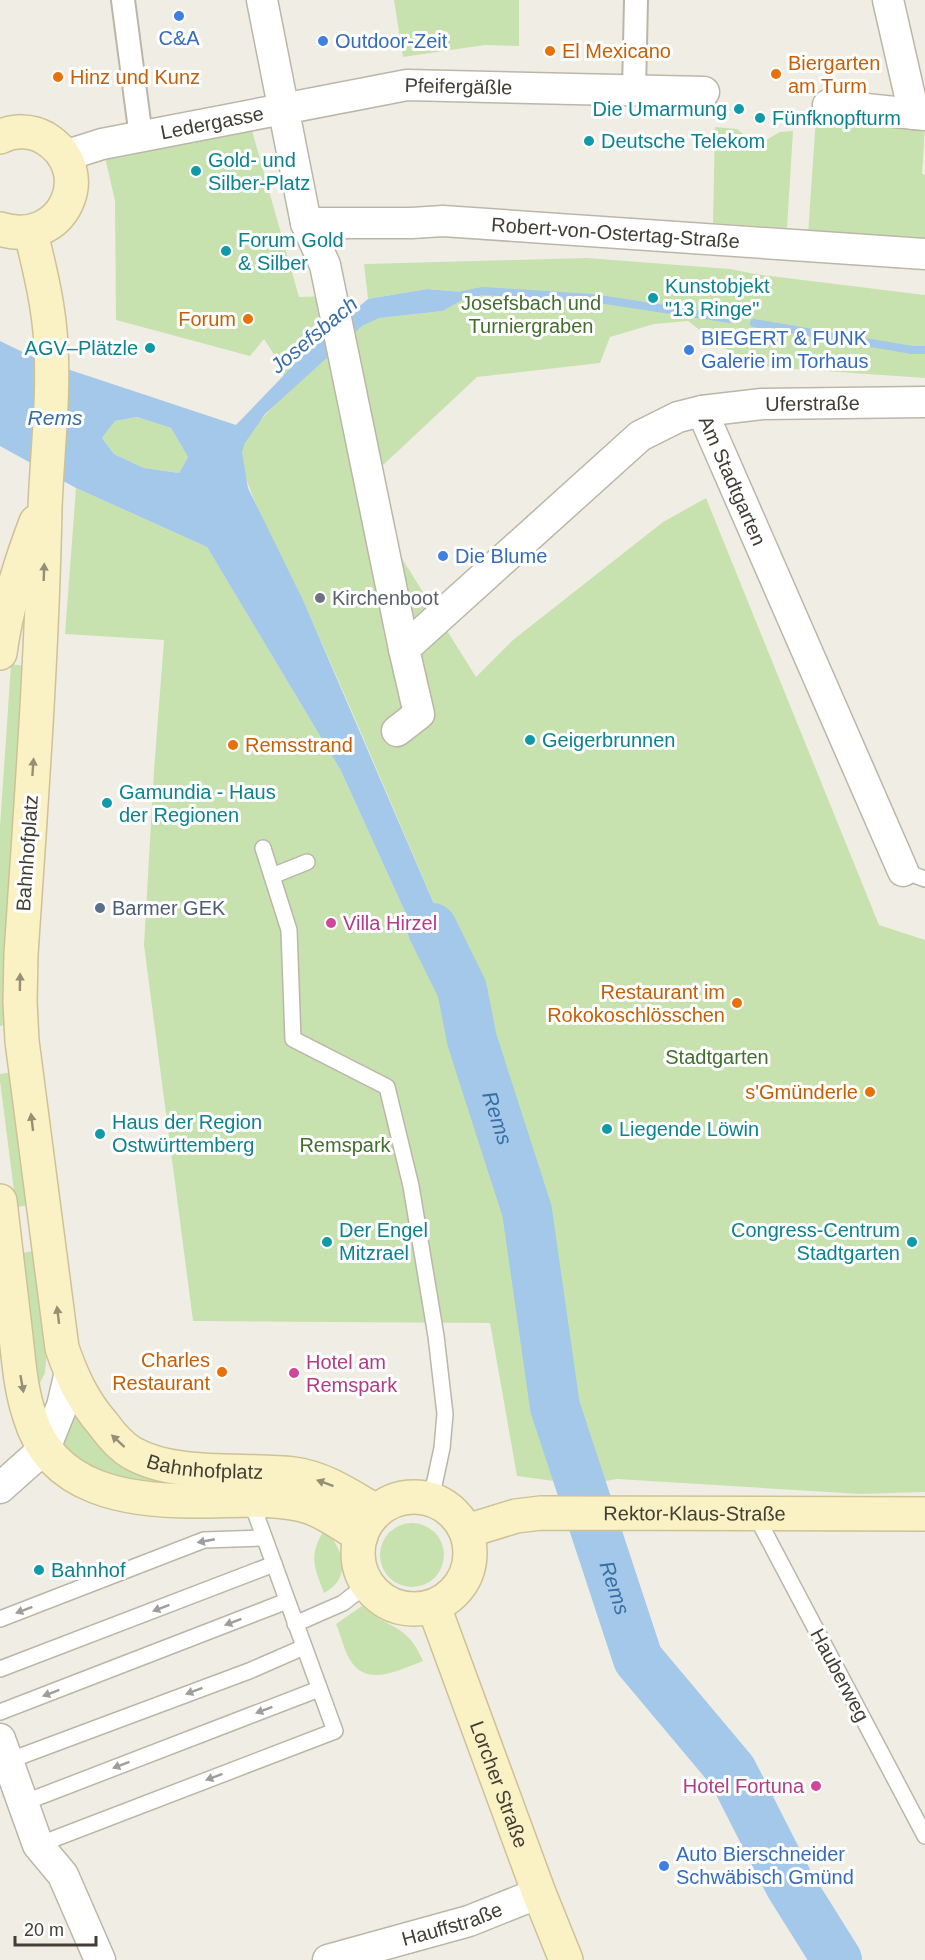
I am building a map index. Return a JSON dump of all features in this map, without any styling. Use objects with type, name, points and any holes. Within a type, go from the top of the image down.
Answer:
[{"type":"main road","points":[[0,137],[8,133],[24,132],[40,135],[54,144],[64,156],[70,171],[71,187],[67,203],[58,217],[46,227],[16,231],[45,292],[51,344],[51,426],[46,495],[16,580],[4,625],[0,653]]},
{"type":"main road","name":"Bahnhofplatz","points":[[46,495],[41,656],[21,954],[20,1002],[22,1041],[62,1348],[82,1397],[116,1440],[131,1452],[148,1460],[182,1468],[295,1474],[336,1487],[368,1523]]},
{"type":"main road","name":"Bahnhofplatz","points":[[0,1201],[22,1384],[30,1418],[45,1449],[57,1462],[79,1480],[109,1492],[162,1501],[292,1503],[368,1523]]},
{"type":"main road","points":[[402,1498],[430,1499],[452,1511],[467,1531],[471,1554],[470,1565],[463,1583],[451,1597],[434,1607],[415,1610],[396,1608],[379,1598],[367,1584],[358,1561],[368,1523],[389,1503],[402,1498]]},
{"type":"main road","name":"Rektor-Klaus-Straße","points":[[467,1531],[516,1516],[541,1513],[925,1514]]},
{"type":"main road","name":"Lorcher Straße","points":[[434,1607],[539,1893],[566,1960]]},
{"type":"street","name":"Ledergasse","points":[[123,0],[141,137]]},
{"type":"street","name":"Ledergasse","points":[[262,0],[306,223],[325,265],[332,296],[404,649]]},
{"type":"street","points":[[634,90],[636,0]]},
{"type":"street","points":[[828,105],[920,115],[888,0]]},
{"type":"street","name":"Pfeifergäßle","points":[[284,110],[407,85],[704,92]]},
{"type":"street","name":"Ledergasse","points":[[64,156],[102,144],[284,110]]},
{"type":"street","name":"Robert-von-Ostertag-Straße","points":[[306,223],[412,223],[443,213],[925,254]]},
{"type":"street","name":"Uferstraße","points":[[702,411],[762,404],[925,403]]},
{"type":"street","name":"Am Stadtgarten","points":[[404,649],[640,436],[678,417],[702,411],[914,875]]},
{"type":"street","points":[[397,730],[419,714],[404,649]]},
{"type":"street","name":"Bahnhofplatz","points":[[45,1449],[62,1406],[70,1372]]},
{"type":"street","points":[[0,1488],[45,1449]]},
{"type":"street","points":[[4,1750],[38,1845],[63,1875],[100,1960]]},
{"type":"street","name":"Hauffstraße","points":[[328,1960],[469,1921],[539,1893]]},
{"type":"lane","points":[[263,848],[289,930],[293,1039],[387,1087],[411,1186],[436,1336],[445,1414],[442,1448],[430,1499]]},
{"type":"lane","points":[[272,876],[307,862]]},
{"type":"lane","points":[[38,1845],[334,1731],[251,1501]]},
{"type":"lane","name":"Hauberweg","points":[[755,1514],[925,1836]]},
{"type":"lane","points":[[0,1619],[204,1540],[264,1538]]},
{"type":"lane","points":[[0,1669],[274,1564]]},
{"type":"lane","points":[[295,1624],[343,1603],[367,1584]]},
{"type":"lane","points":[[0,1712],[287,1601]]},
{"type":"lane","points":[[4,1750],[249,1671],[304,1647]]},
{"type":"lane","points":[[22,1803],[319,1689]]},
{"type":"green space","points":[[394,0],[519,0],[519,46],[485,45],[403,57]]},
{"type":"green space","points":[[816,116],[925,125],[922,174],[925,175],[925,241],[808,235]]},
{"type":"green space","points":[[251,127],[299,297],[332,296],[362,326],[378,318],[443,311],[473,293],[427,289],[368,299],[364,264],[587,258],[730,269],[761,275],[925,295],[925,378],[766,367],[734,354],[688,321],[654,324],[610,337],[600,363],[477,377],[380,468],[393,544],[476,677],[513,640],[663,522],[706,498],[879,925],[925,940],[925,1492],[860,1494],[617,1479],[583,1485],[517,1476],[490,1323],[193,1321],[144,945],[164,640],[65,634],[76,488],[207,547],[341,771],[416,936],[432,981],[462,988],[456,955],[323,645],[248,483],[243,465],[244,444],[262,419],[289,391],[277,359],[264,339],[250,356],[116,320],[115,201],[102,144]]},
{"type":"green space","points":[[715,127],[737,129],[757,145],[780,132],[793,131],[787,228],[713,223]]},
{"type":"green space","points":[[137,417],[171,428],[188,457],[179,473],[144,468],[114,454],[102,438],[115,421]]},
{"type":"green space","points":[[11,664],[25,666],[6,1025],[0,1026],[0,827]]},
{"type":"green space","points":[[13,1072],[31,1205],[16,1207],[0,1081],[0,1074]]},
{"type":"green space","points":[[34,1251],[47,1351],[45,1373],[39,1385],[21,1253]]},
{"type":"green space","points":[[70,1404],[90,1431],[323,1493],[103,1480],[58,1443]]},
{"type":"green space","points":[[412,1523],[424,1525],[435,1532],[442,1543],[444,1555],[442,1567],[435,1578],[424,1585],[412,1587],[400,1585],[389,1578],[382,1567],[380,1555],[382,1543],[389,1532],[400,1525]]},
{"type":"green space","points":[[325,1529],[337,1545],[342,1571],[333,1587],[324,1593],[314,1561],[316,1546]]},
{"type":"green space","points":[[362,1606],[404,1633],[411,1640],[423,1661],[384,1674],[365,1673],[357,1668],[348,1656],[336,1624]]},
{"type":"water","name":"Rems","points":[[427,289],[474,293],[443,311],[379,318],[362,326],[265,414],[245,443],[242,452],[248,488],[303,600],[456,955],[462,989],[432,981],[416,936],[341,771],[207,547],[76,488],[0,446],[0,341],[37,359],[236,425],[313,345],[368,299]],"holes":[[[137,417],[171,428],[188,457],[179,473],[144,468],[114,454],[102,438],[115,421]]]},
{"type":"waterway","name":"Josefsbach","points":[[463,295],[483,291],[592,298],[730,319]]},
{"type":"waterway","name":"Josefsbach","points":[[754,323],[912,350],[925,350]]},
{"type":"waterway","name":"Rems","points":[[432,928],[462,989],[472,1040],[527,1211],[555,1407],[638,1659],[732,1771],[790,1885],[837,1960]]},
{"type":"place","name":"C&A","points":[[179,16]]},
{"type":"place","name":"Outdoor-Zeit","points":[[323,41]]},
{"type":"place","name":"El Mexicano","points":[[550,51]]},
{"type":"place","name":"Biergarten am Turm","points":[[776,74]]},
{"type":"place","name":"Hinz und Kunz","points":[[58,77]]},
{"type":"place","name":"Die Umarmung","points":[[739,109]]},
{"type":"place","name":"Fünfknopfturm","points":[[760,118]]},
{"type":"place","name":"Deutsche Telekom","points":[[589,141]]},
{"type":"place","name":"Gold- und Silber-Platz","points":[[196,171]]},
{"type":"place","name":"Forum Gold & Silber","points":[[226,251]]},
{"type":"place","name":"Kunstobjekt \"13 Ringe\"","points":[[653,298]]},
{"type":"place","name":"Forum","points":[[248,319]]},
{"type":"place","name":"AGV–Plätzle","points":[[150,348]]},
{"type":"place","name":"BIEGERT & FUNK Galerie im Torhaus","points":[[689,350]]},
{"type":"place","name":"Die Blume","points":[[443,556]]},
{"type":"place","name":"Kirchenboot","points":[[320,598]]},
{"type":"place","name":"Geigerbrunnen","points":[[530,740]]},
{"type":"place","name":"Remsstrand","points":[[233,745]]},
{"type":"place","name":"Gamundia - Haus der Regionen","points":[[107,803]]},
{"type":"place","name":"Barmer GEK","points":[[100,908]]},
{"type":"place","name":"Villa Hirzel","points":[[331,923]]},
{"type":"place","name":"Restaurant im Rokokoschlösschen","points":[[737,1003]]},
{"type":"place","name":"s'Gmünderle","points":[[870,1092]]},
{"type":"place","name":"Liegende Löwin","points":[[607,1129]]},
{"type":"place","name":"Haus der Region Ostwürttemberg","points":[[100,1134]]},
{"type":"place","name":"Der Engel Mitzrael","points":[[327,1242]]},
{"type":"place","name":"Congress-Centrum Stadtgarten","points":[[912,1242]]},
{"type":"place","name":"Charles Restaurant","points":[[222,1372]]},
{"type":"place","name":"Hotel am Remspark","points":[[294,1373]]},
{"type":"place","name":"Bahnhof","points":[[39,1570]]},
{"type":"place","name":"Hotel Fortuna","points":[[816,1786]]},
{"type":"place","name":"Auto Bierschneider Schwäbisch Gmünd","points":[[664,1866]]},
{"type":"park label","name":"Josefsbach und Turniergraben","points":[[531,314]]},
{"type":"park label","name":"Stadtgarten","points":[[717,1057]]},
{"type":"park label","name":"Remspark","points":[[345,1145]]}]
